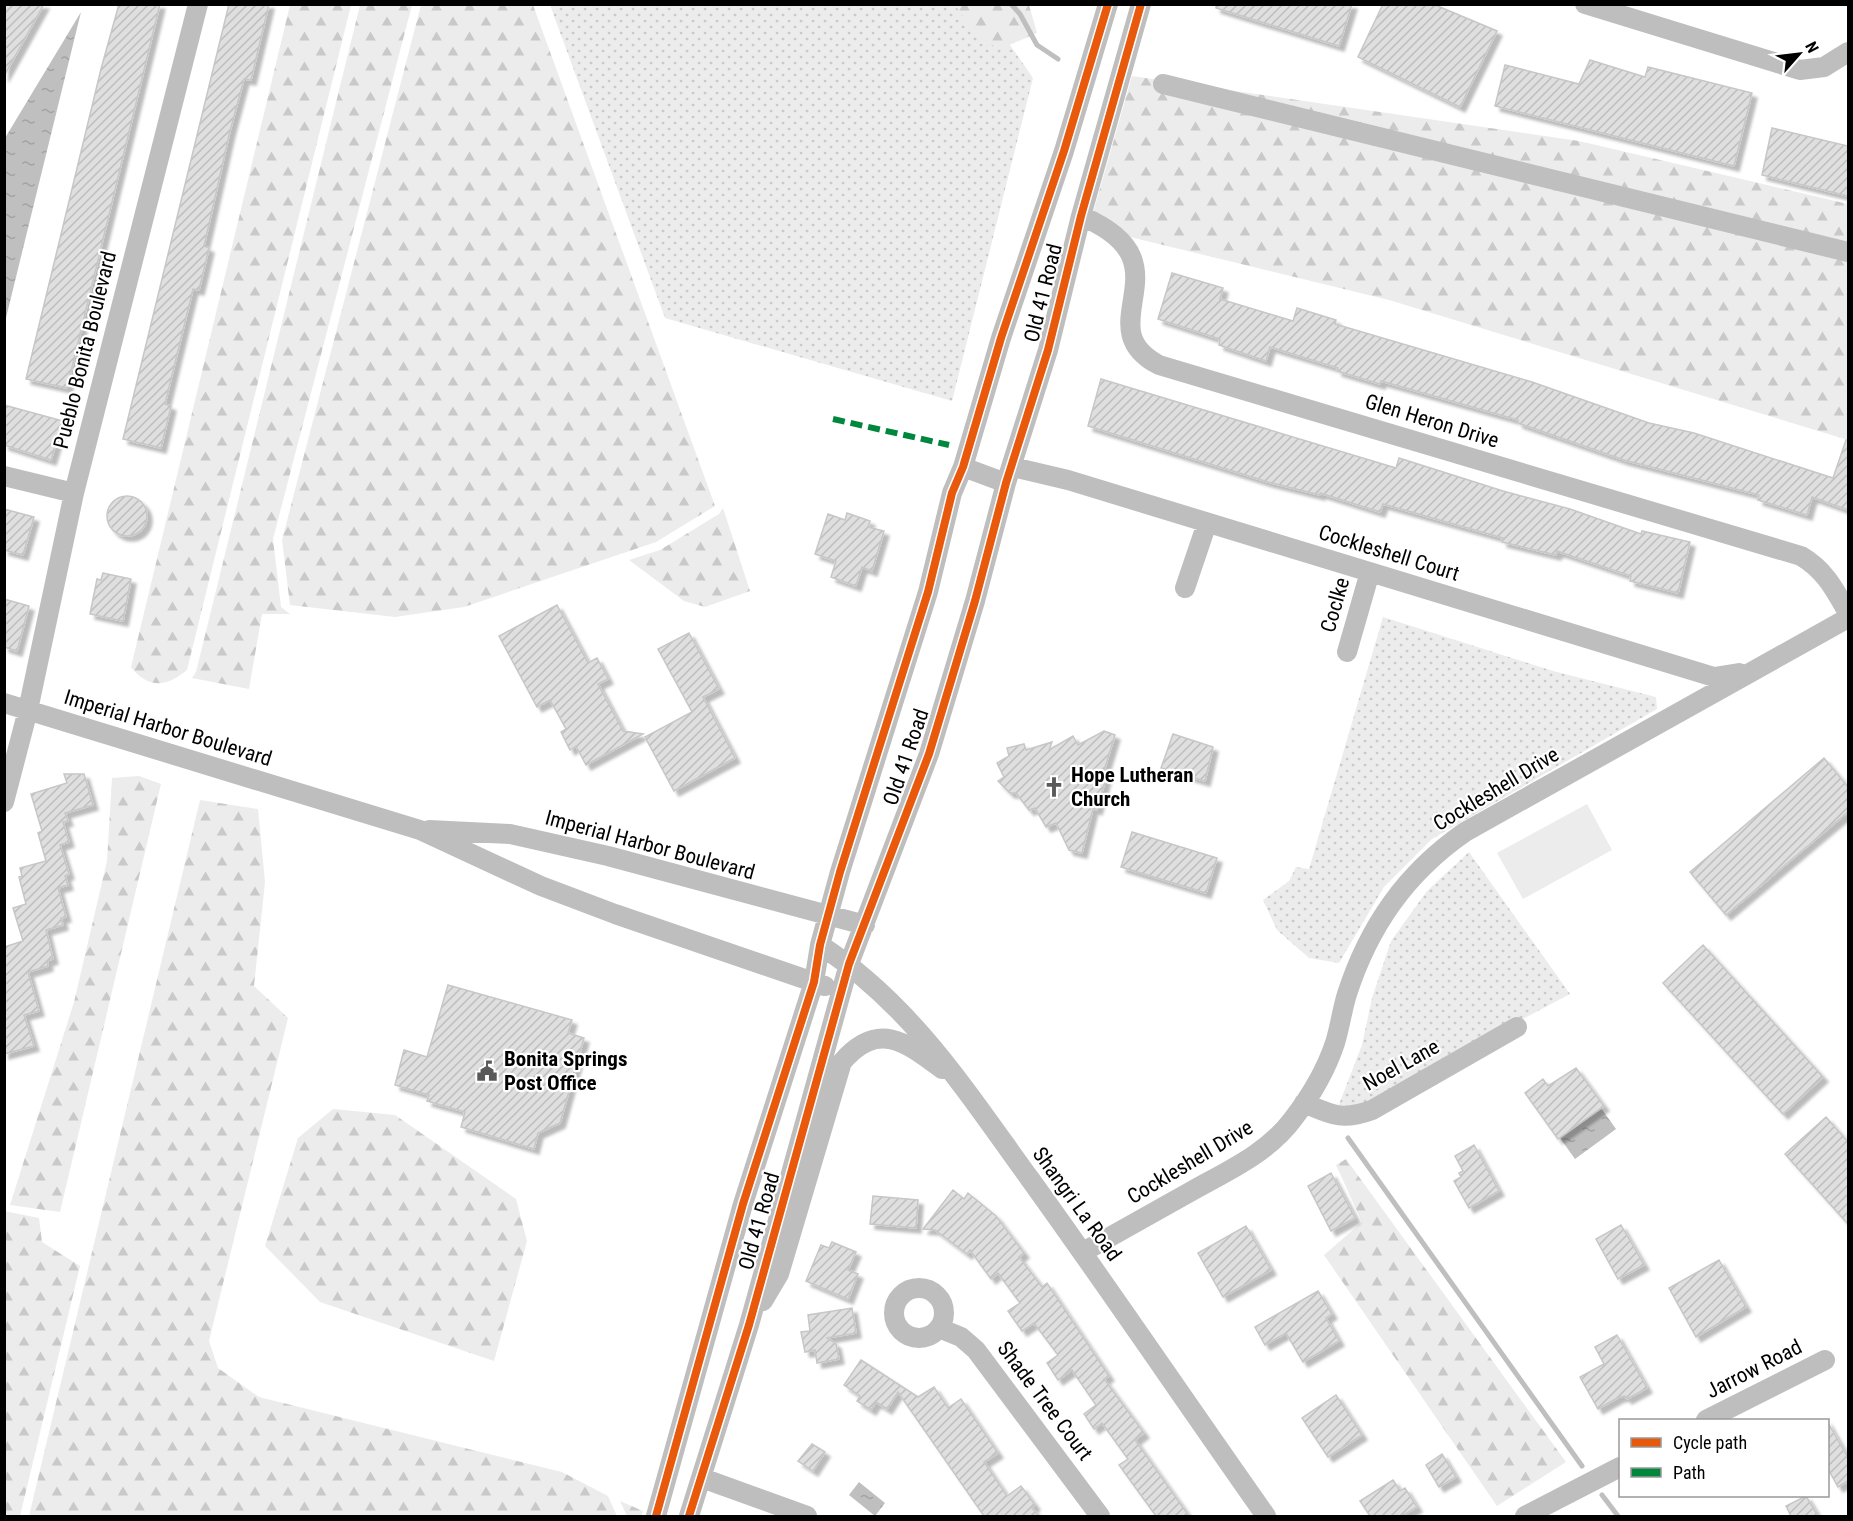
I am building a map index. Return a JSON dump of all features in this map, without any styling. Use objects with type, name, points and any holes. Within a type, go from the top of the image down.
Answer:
[{"type":"street","name":"Pueblo Bonita Boulevard","points":[[4,802],[28,710],[74,494],[198,4]]},
{"type":"street","name":"Old 41 Road","points":[[656,1516],[743,1204],[814,982],[820,945],[855,822],[928,592],[952,493],[963,467],[1001,338],[1064,151],[1108,4]]},
{"type":"street","name":"Old 41 Road","points":[[689,1516],[749,1325],[849,964],[929,753],[975,601],[1009,475],[1048,350],[1081,216],[1142,4]]},
{"type":"street","points":[[1585,4],[1800,70],[1824,67],[1848,52]]},
{"type":"street","name":"Glen Heron Drive","points":[[1081,216],[1099,224],[1126,245],[1133,255],[1137,272],[1129,321],[1134,344],[1144,357],[1159,365],[1801,556],[1817,566],[1830,582],[1848,613]]},
{"type":"street","name":"Cockleshell Court","points":[[963,467],[1009,475],[1068,480],[1714,677],[1750,671]]},
{"type":"street","points":[[4,476],[74,494]]},
{"type":"street","points":[[1185,588],[1207,523]]},
{"type":"street","name":"Coclke","points":[[1347,652],[1370,572]]},
{"type":"street","name":"Cockleshell Drive","points":[[1083,1252],[1263,1150],[1293,1119],[1334,1044],[1347,995],[1369,937],[1405,883],[1431,857],[1465,832],[1848,618]]},
{"type":"street","name":"Imperial Harbor Boulevard","points":[[4,703],[420,830],[541,886],[615,914],[842,991]]},
{"type":"street","name":"Imperial Harbor Boulevard","points":[[420,830],[510,834],[618,859],[865,925]]},
{"type":"street","name":"Shangri La Road","points":[[820,945],[849,964],[895,1003],[930,1041],[1083,1252],[1266,1516]]},
{"type":"street","name":"Noel Lane","points":[[1304,1102],[1336,1117],[1354,1116],[1372,1110],[1517,1027]]},
{"type":"street","points":[[749,1325],[779,1274],[819,1134],[842,1062],[847,1056],[868,1041],[896,1040],[912,1046],[959,1081]]},
{"type":"street","name":"Shade Tree Court","points":[[939,1328],[961,1337],[976,1350],[1100,1516]]},
{"type":"street","name":"Jarrow Road","points":[[1708,1419],[1825,1360]]},
{"type":"street","points":[[1525,1516],[1619,1468]]},
{"type":"street","points":[[702,1478],[807,1516]]},
{"type":"green space","points":[[979,4],[985,9],[1033,78],[952,401],[665,318],[550,5]]},
{"type":"green space","points":[[290,5],[351,5],[187,670],[172,680],[151,682],[137,674],[131,667]]},
{"type":"green space","points":[[360,5],[412,5],[273,539],[281,607],[290,614],[262,614],[249,689],[192,678],[196,672]]},
{"type":"green space","points":[[421,5],[533,5],[715,506],[656,542],[464,607],[395,617],[290,605],[282,540]]},
{"type":"green space","points":[[955,5],[1029,5],[1037,33],[998,50],[969,25]]},
{"type":"green space","points":[[1132,76],[1579,141],[1848,204],[1848,440],[1389,300],[1089,227]]},
{"type":"green space","points":[[723,508],[750,591],[705,607],[684,601],[629,560],[660,550],[719,514]]},
{"type":"green space","points":[[1383,617],[1553,671],[1656,697],[1657,709],[1432,839],[1384,887],[1339,963],[1309,958],[1277,930],[1263,900],[1289,881],[1296,867],[1309,869]]},
{"type":"green space","points":[[139,776],[161,784],[60,1212],[10,1205],[74,1002],[107,861],[112,778]]},
{"type":"green space","points":[[200,800],[258,809],[265,882],[254,986],[288,1018],[209,1341],[218,1368],[259,1397],[562,1472],[608,1496],[617,1516],[29,1516]]},
{"type":"green space","points":[[1587,804],[1612,850],[1523,899],[1497,853]]},
{"type":"green space","points":[[1469,852],[1570,994],[1353,1109],[1338,1107],[1362,1045],[1372,998],[1391,941],[1427,891]]},
{"type":"green space","points":[[333,1109],[395,1115],[516,1199],[527,1241],[494,1361],[320,1302],[265,1246],[298,1138]]},
{"type":"green space","points":[[1346,1159],[1566,1462],[1497,1506],[1324,1255],[1362,1222],[1336,1165]]},
{"type":"green space","points":[[4,1211],[39,1218],[42,1242],[80,1266],[20,1516],[5,1516]]},
{"type":"green space","points":[[620,1501],[643,1511],[641,1516],[627,1516]]},
{"type":"water","points":[[81,12],[5,322],[5,138]]},
{"type":"water","points":[[1601,1108],[1616,1129],[1575,1159],[1560,1138]]},
{"type":"water","points":[[859,1482],[885,1503],[875,1516],[849,1495]]},
{"type":"building","points":[[4,4],[44,4],[4,76]]},
{"type":"building","points":[[119,4],[160,4],[67,388],[26,379],[101,69]]},
{"type":"building","points":[[229,4],[269,4],[251,80],[244,79],[230,131],[204,246],[209,248],[199,290],[193,289],[165,404],[171,406],[161,448],[123,439]]},
{"type":"building","points":[[1216,4],[1352,4],[1339,46],[1216,8]]},
{"type":"building","points":[[1383,4],[1433,4],[1497,31],[1460,107],[1358,57]]},
{"type":"building","points":[[1590,60],[1645,77],[1648,67],[1752,93],[1734,166],[1495,106],[1505,65],[1579,84]]},
{"type":"building","points":[[1772,128],[1848,146],[1848,196],[1762,175]]},
{"type":"building","points":[[1172,273],[1223,288],[1220,299],[1293,321],[1297,308],[1336,320],[1335,324],[1532,382],[1649,423],[1694,433],[1833,478],[1846,440],[1848,440],[1848,510],[1812,497],[1807,515],[1758,500],[1759,495],[1624,460],[1518,423],[1518,420],[1381,381],[1380,384],[1270,347],[1266,361],[1219,345],[1220,339],[1158,319]]},
{"type":"building","points":[[1101,379],[1396,468],[1399,458],[1503,491],[1570,509],[1641,534],[1642,531],[1690,542],[1678,593],[1630,581],[1631,576],[1557,551],[1556,555],[1502,542],[1503,538],[1383,504],[1380,512],[1320,493],[1320,495],[1268,482],[1088,426]]},
{"type":"building","points":[[4,405],[63,421],[51,460],[4,445]]},
{"type":"building","points":[[127,496],[135,497],[141,502],[146,508],[146,524],[141,530],[135,535],[127,536],[119,535],[113,530],[108,524],[107,516],[108,508],[113,502],[119,497]]},
{"type":"building","points":[[4,509],[34,517],[23,555],[4,550]]},
{"type":"building","points":[[847,513],[870,521],[868,527],[884,531],[872,571],[862,567],[856,586],[831,577],[836,561],[815,554],[828,514],[845,520]]},
{"type":"building","points":[[103,573],[131,579],[123,621],[90,614],[97,579],[101,580]]},
{"type":"building","points":[[4,599],[29,606],[17,651],[4,647]]},
{"type":"building","points":[[557,605],[588,663],[597,658],[608,679],[598,684],[623,731],[643,734],[586,765],[576,746],[570,750],[561,732],[566,729],[550,700],[537,707],[499,636]]},
{"type":"building","points":[[689,633],[719,689],[703,697],[735,758],[674,791],[645,737],[692,712],[658,649]]},
{"type":"building","name":"Hope Lutheran Church","points":[[1104,731],[1115,735],[1102,777],[1106,778],[1097,810],[1093,808],[1082,853],[1069,850],[1056,823],[1046,827],[1035,808],[1029,810],[1016,793],[1010,793],[998,781],[1004,777],[997,763],[1009,756],[1007,748],[1024,744],[1026,750],[1052,742],[1049,750],[1073,736],[1078,745]]},
{"type":"building","points":[[1173,734],[1213,747],[1205,781],[1161,768]]},
{"type":"building","points":[[1824,758],[1848,787],[1848,812],[1726,915],[1690,872]]},
{"type":"building","points":[[64,774],[84,774],[93,805],[65,813],[68,821],[63,822],[69,842],[60,845],[69,874],[65,876],[68,885],[58,888],[66,917],[61,918],[63,925],[46,930],[53,959],[47,961],[48,966],[28,972],[39,1011],[24,1015],[34,1046],[4,1054],[4,947],[23,941],[13,908],[26,904],[19,877],[22,876],[20,868],[46,861],[38,833],[42,831],[31,794],[67,783]]},
{"type":"building","points":[[1132,832],[1217,858],[1206,893],[1121,867]]},
{"type":"building","points":[[1703,945],[1823,1077],[1783,1114],[1663,983]]},
{"type":"building","name":"Bonita Springs Post Office","points":[[448,985],[572,1020],[568,1033],[584,1038],[560,1123],[538,1133],[534,1149],[461,1127],[465,1112],[427,1101],[429,1095],[395,1085],[404,1050],[427,1057]]},
{"type":"building","points":[[1576,1068],[1604,1106],[1558,1139],[1525,1093],[1543,1079],[1548,1086]]},
{"type":"building","points":[[1826,1117],[1848,1142],[1848,1224],[1785,1154]]},
{"type":"building","points":[[1474,1145],[1499,1191],[1469,1208],[1454,1181],[1461,1177],[1459,1173],[1463,1171],[1455,1156]]},
{"type":"building","points":[[1331,1173],[1355,1218],[1331,1231],[1308,1186]]},
{"type":"building","points":[[953,1190],[964,1199],[968,1193],[996,1216],[1024,1253],[1019,1257],[1042,1287],[1047,1283],[1109,1376],[1104,1379],[1144,1433],[1135,1440],[1189,1516],[1156,1516],[1119,1465],[1128,1459],[1102,1423],[1094,1429],[1084,1414],[1096,1405],[1072,1370],[1058,1380],[1047,1363],[1058,1355],[1034,1323],[1022,1331],[1008,1311],[1020,1303],[998,1273],[991,1279],[970,1250],[967,1254],[935,1230],[923,1229]]},
{"type":"building","points":[[873,1196],[918,1200],[916,1228],[870,1224]]},
{"type":"building","points":[[1621,1225],[1644,1265],[1618,1279],[1596,1239]]},
{"type":"building","points":[[1246,1226],[1271,1270],[1223,1297],[1198,1253]]},
{"type":"building","points":[[832,1242],[856,1252],[848,1270],[858,1274],[848,1299],[806,1281],[821,1245],[829,1248]]},
{"type":"building","points":[[1719,1260],[1746,1307],[1696,1337],[1669,1288]]},
{"type":"building","points":[[1318,1291],[1332,1314],[1326,1318],[1339,1341],[1303,1362],[1286,1333],[1265,1345],[1255,1327]]},
{"type":"building","points":[[852,1308],[856,1333],[827,1338],[836,1344],[839,1359],[817,1363],[815,1350],[805,1352],[801,1332],[810,1331],[808,1315]]},
{"type":"building","points":[[1617,1335],[1647,1388],[1627,1399],[1625,1396],[1619,1397],[1598,1409],[1580,1377],[1604,1364],[1595,1347]]},
{"type":"building","points":[[861,1360],[918,1397],[934,1387],[948,1408],[961,1399],[998,1453],[984,1462],[1007,1496],[1021,1486],[1035,1505],[1032,1508],[1039,1516],[984,1516],[898,1392],[887,1409],[876,1402],[871,1410],[857,1401],[860,1396],[844,1385]]},
{"type":"building","points":[[1336,1395],[1362,1435],[1328,1457],[1302,1418]]},
{"type":"building","points":[[1829,1425],[1848,1458],[1848,1481],[1838,1487],[1829,1471]]},
{"type":"building","points":[[812,1444],[825,1452],[813,1471],[798,1461]]},
{"type":"building","points":[[1442,1454],[1456,1477],[1439,1487],[1426,1465]]},
{"type":"building","points":[[1393,1480],[1400,1491],[1405,1488],[1417,1507],[1402,1516],[1370,1516],[1360,1501]]},
{"type":"building","points":[[1807,1497],[1818,1516],[1791,1516],[1786,1506]]},
{"type":"waterway","points":[[1011,4],[1020,14],[1037,45],[1058,59]]},
{"type":"waterway","points":[[1163,84],[1848,252]]},
{"type":"waterway","points":[[1348,1138],[1582,1466]]},
{"type":"waterway","points":[[1602,1495],[1618,1516]]},
{"type":"marked path","points":[[833,419],[949,445]]},
{"type":"cycle path","points":[[656,1516],[743,1204],[814,982],[820,945],[840,872],[928,592],[952,493],[963,467],[1001,338],[1064,151],[1108,4]]},
{"type":"cycle path","points":[[689,1516],[749,1325],[849,964],[929,754],[975,601],[1006,483],[1048,350],[1081,216],[1141,4]]},
{"type":"place","name":"Hope Lutheran Church","points":[[1054,787]]},
{"type":"place","name":"Bonita Springs Post Office","points":[[487,1071]]}]
